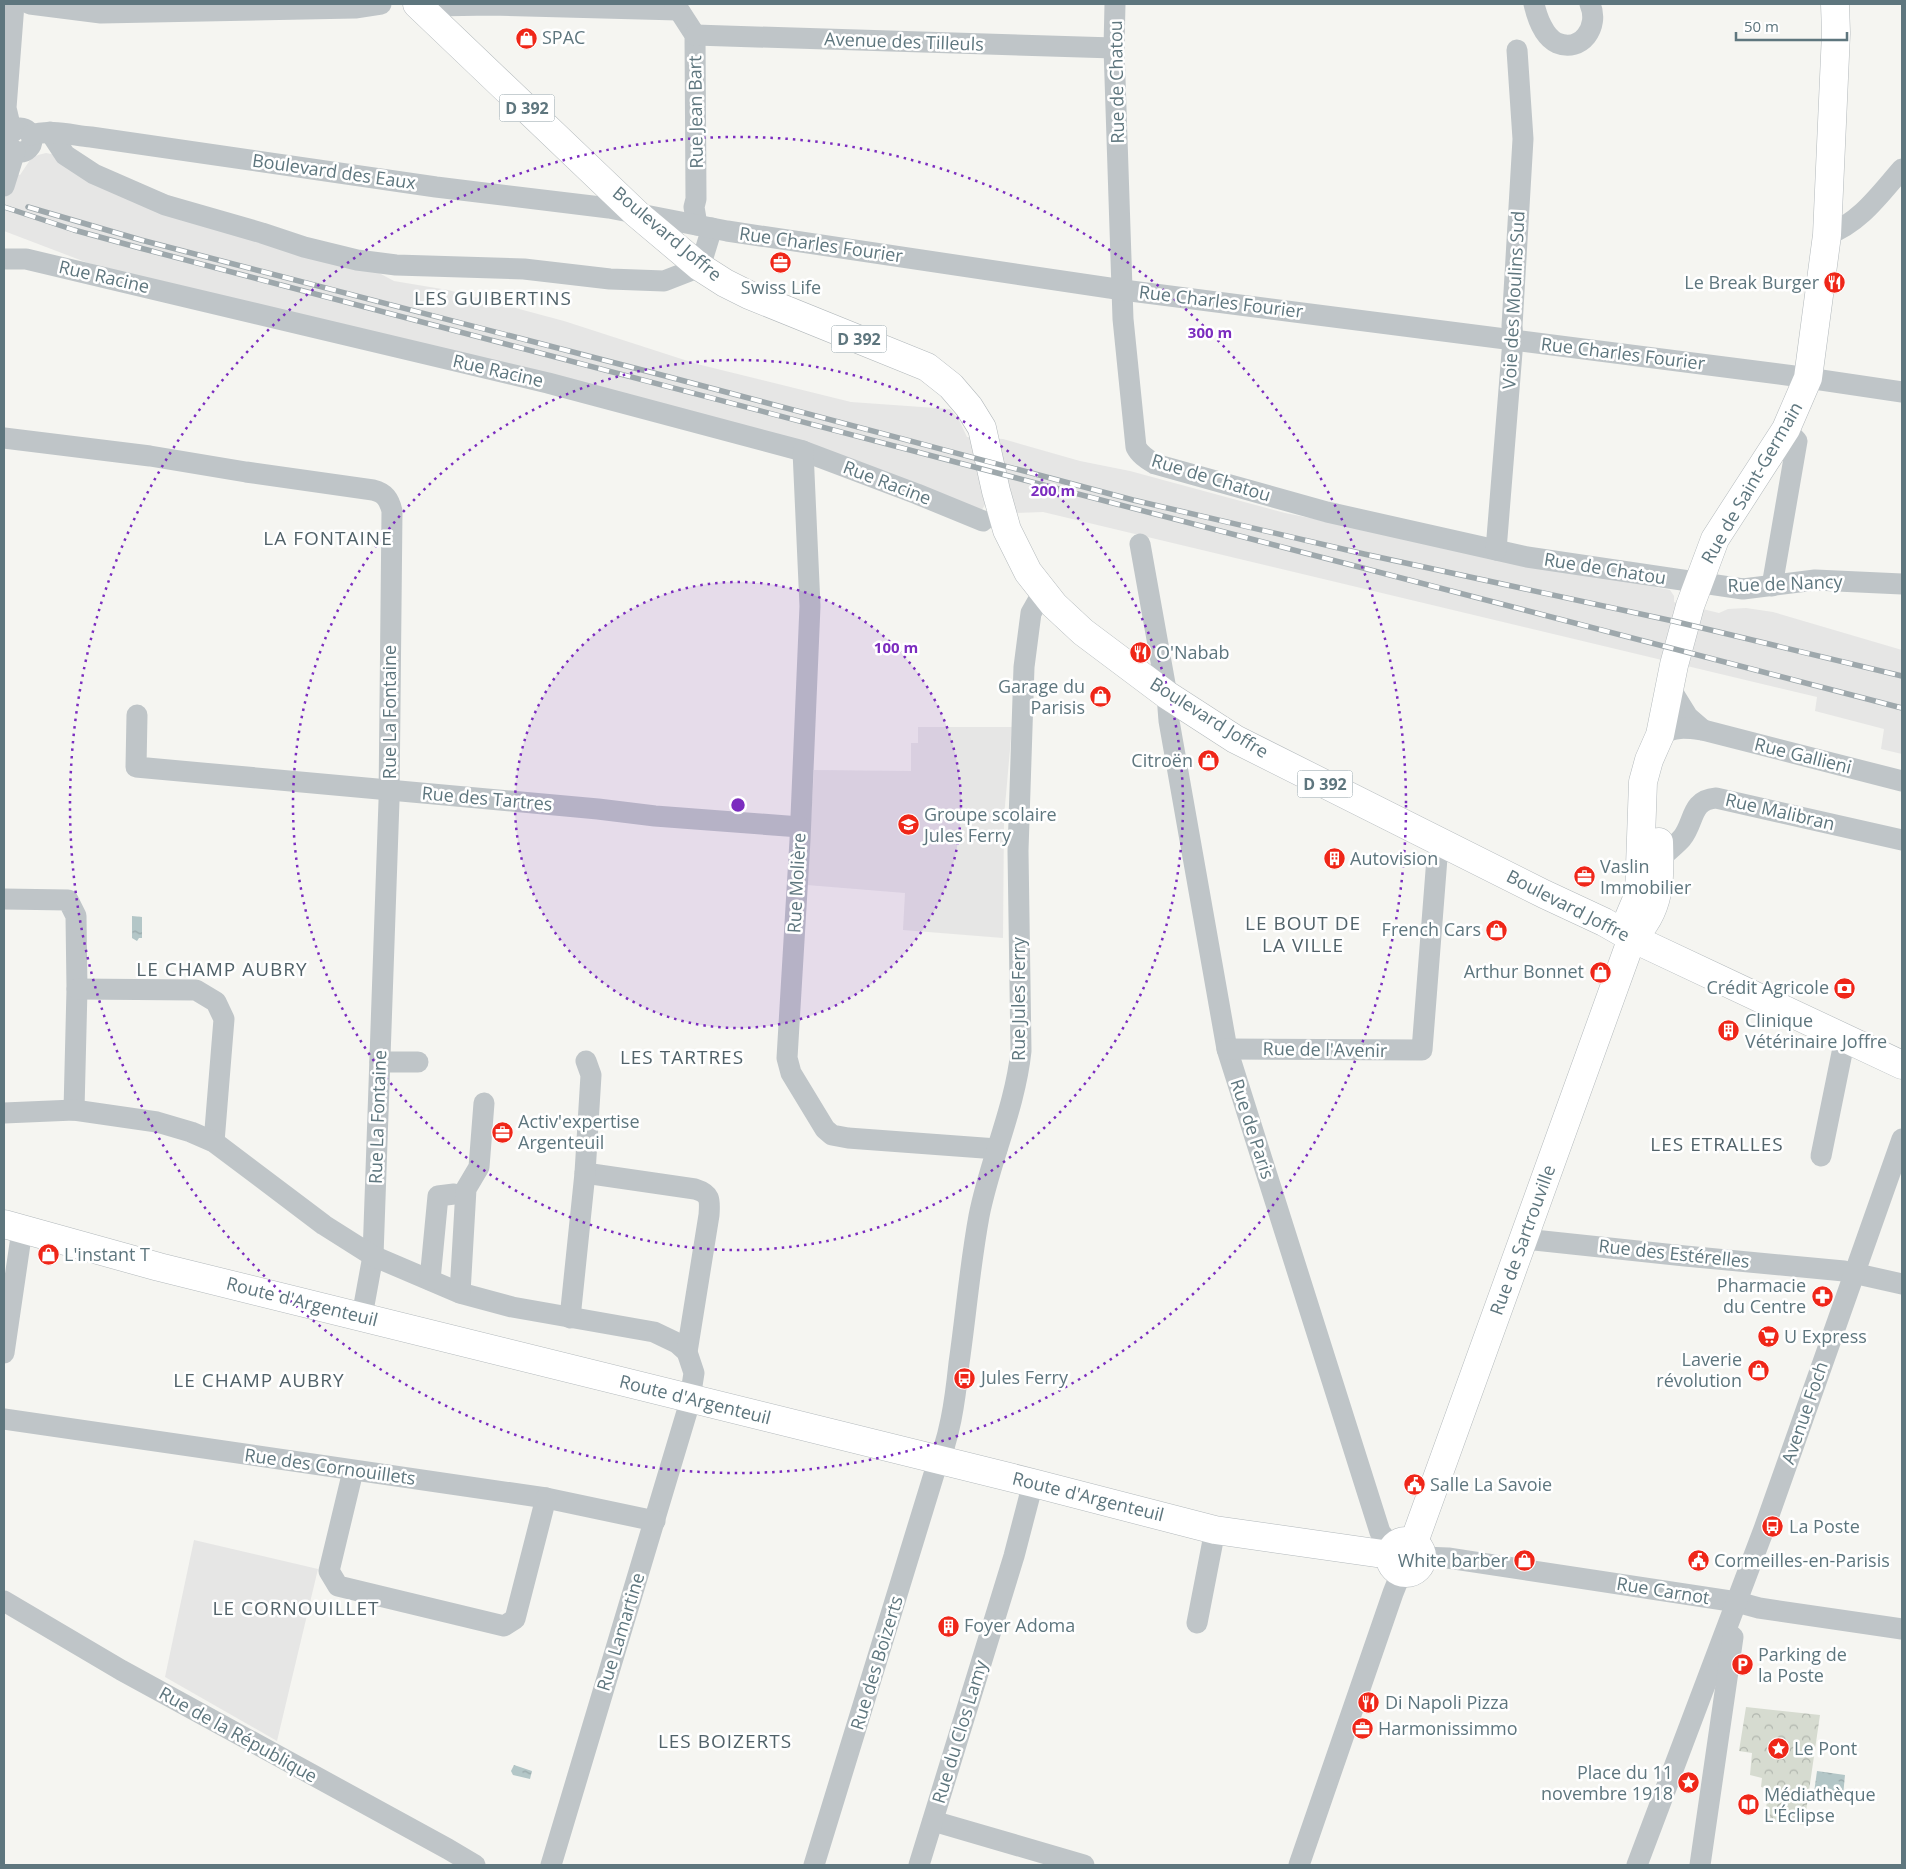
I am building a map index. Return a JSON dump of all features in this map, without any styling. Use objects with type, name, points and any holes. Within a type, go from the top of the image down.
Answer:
[{"type":"main road","name":"Boulevard Joffre","points":[[417,4],[637,214],[700,267],[749,296],[917,363],[938,374],[970,407],[982,428],[1007,530],[1028,572],[1067,618],[1167,695],[1235,739],[1544,894],[1604,922],[1632,938],[1902,1065]]},
{"type":"main road","name":"Rue de Saint-Germain","points":[[1632,938],[1628,920],[1639,894],[1644,782],[1649,760],[1658,741],[1677,655],[1698,583],[1715,539],[1786,429],[1808,378],[1828,235],[1836,33],[1835,4]]},
{"type":"main road","name":"Rue de Saint-Germain","points":[[1632,938],[1645,926],[1653,909],[1659,886],[1658,741]]},
{"type":"main road","name":"Rue de Sartrouville","points":[[1404,1555],[1524,1239],[1632,938]]},
{"type":"main road","name":"Route d'Argenteuil","points":[[13,1227],[159,1267],[1033,1483],[1215,1530],[1404,1555]]},
{"type":"street","points":[[14,4],[6,108],[10,125],[27,137],[65,155],[94,174],[165,206],[262,233],[304,247],[357,260],[396,265],[524,269],[610,279],[664,281],[700,267],[704,226]]},
{"type":"street","points":[[30,4],[101,13],[381,4]]},
{"type":"street","points":[[422,4],[434,6],[676,7]]},
{"type":"street","name":"Rue de Chatou","points":[[1116,4],[1114,48],[1123,319],[1136,446],[1139,453],[1155,464],[1327,512],[1527,556],[1698,583]]},
{"type":"street","points":[[1534,4],[1546,33],[1557,43],[1573,44],[1588,35],[1593,26],[1594,17],[1590,4]]},
{"type":"street","name":"Rue Jean Bart","points":[[676,7],[695,36],[696,198],[694,207],[704,226]]},
{"type":"street","name":"Avenue des Tilleuls","points":[[695,36],[1114,48]]},
{"type":"street","name":"Voie des Moulins Sud","points":[[1496,550],[1513,340],[1512,326],[1523,139],[1517,50]]},
{"type":"street","points":[[4,186],[27,137]]},
{"type":"street","name":"Boulevard des Eaux","points":[[27,137],[609,208],[637,214]]},
{"type":"street","points":[[1828,235],[1842,230],[1858,219],[1902,169]]},
{"type":"street","name":"Rue Charles Fourier","points":[[637,214],[704,226],[1123,290],[1808,378],[1902,392]]},
{"type":"street","name":"Rue Racine","points":[[4,259],[26,258],[538,381],[802,451],[983,521]]},
{"type":"street","points":[[1772,586],[1797,441],[1786,429]]},
{"type":"street","name":"Rue La Fontaine","points":[[4,438],[150,456],[373,490],[385,495],[390,502],[392,511],[390,790],[373,1256],[362,1316]]},
{"type":"street","name":"Rue Molière","points":[[802,451],[810,606],[787,1058],[792,1073],[820,1123],[832,1135],[848,1138],[997,1149]]},
{"type":"street","name":"Rue de Paris","points":[[1140,544],[1227,1049],[1380,1532],[1404,1555]]},
{"type":"street","name":"Rue de Nancy","points":[[1698,583],[1743,589],[1815,580],[1902,584]]},
{"type":"street","name":"Rue Jules Ferry","points":[[940,1460],[945,1448],[956,1387],[976,1231],[997,1149],[1014,1094],[1020,1051],[1018,851],[1024,667],[1031,613],[1043,592]]},
{"type":"street","name":"Rue Gallieni","points":[[1670,688],[1688,717],[1703,730]]},
{"type":"street","name":"Rue des Tartres","points":[[137,715],[136,767],[655,816],[800,827]]},
{"type":"street","name":"Rue Gallieni","points":[[1658,741],[1673,728],[1703,730],[1902,781]]},
{"type":"street","name":"Rue Malibran","points":[[1659,860],[1682,838],[1698,805],[1706,799],[1716,798],[1902,840]]},
{"type":"street","name":"Rue de l'Avenir","points":[[1227,1049],[1422,1050],[1437,858]]},
{"type":"street","points":[[4,899],[68,900],[76,916],[77,988],[74,1110]]},
{"type":"street","points":[[77,988],[196,990],[216,1002],[224,1019],[214,1142]]},
{"type":"street","points":[[1821,1156],[1845,1038]]},
{"type":"street","points":[[570,1318],[585,1173],[591,1075],[586,1061]]},
{"type":"street","points":[[380,1062],[418,1062]]},
{"type":"street","points":[[460,1293],[466,1189],[479,1167],[484,1103]]},
{"type":"street","points":[[4,1113],[74,1110],[156,1122],[191,1132],[214,1142],[324,1224],[373,1256],[460,1293],[512,1307],[654,1332],[677,1343],[687,1352]]},
{"type":"street","name":"Avenue Foch","points":[[1737,1602],[1902,1139]]},
{"type":"street","points":[[585,1173],[695,1188],[704,1192],[709,1198],[709,1215],[687,1352]]},
{"type":"street","points":[[430,1280],[438,1196],[454,1194]]},
{"type":"street","points":[[4,1349],[13,1227]]},
{"type":"street","name":"Rue des Estérelles","points":[[1524,1239],[1844,1271],[1902,1284]]},
{"type":"street","name":"Rue Lamartine","points":[[551,1865],[691,1399],[694,1373],[687,1352]]},
{"type":"street","name":"Rue des Cornouillets","points":[[4,1419],[546,1498],[655,1521]]},
{"type":"street","name":"Rue des Boizerts","points":[[814,1865],[934,1474],[940,1460]]},
{"type":"street","points":[[353,1471],[329,1571],[338,1586],[504,1626],[515,1619],[546,1498]]},
{"type":"street","name":"Rue du Clos Lamy","points":[[919,1865],[1014,1556],[1033,1483]]},
{"type":"street","points":[[1197,1623],[1215,1530]]},
{"type":"street","points":[[1299,1865],[1393,1593],[1404,1555]]},
{"type":"street","name":"Rue Carnot","points":[[1404,1555],[1448,1558],[1902,1629]]},
{"type":"street","name":"Rue de la République","points":[[4,1601],[120,1670],[475,1865]]},
{"type":"street","points":[[1637,1865],[1737,1602]]},
{"type":"street","points":[[1700,1865],[1737,1602]]},
{"type":"street","points":[[933,1820],[1084,1865]]},
{"type":"shaded area","points":[[46,153],[366,266],[394,281],[448,290],[564,321],[697,364],[851,402],[950,409],[959,420],[967,437],[1003,439],[1080,461],[1130,471],[1285,513],[1670,590],[1674,596],[1674,602],[1719,613],[1728,609],[1746,608],[1773,612],[1902,650],[1902,754],[1881,749],[1884,729],[1815,711],[1817,697],[1043,512],[1013,513],[981,474],[985,505],[981,511],[88,263],[4,231],[4,170],[20,175],[30,160]]},
{"type":"shaded area","name":"Groupe scolaire Jules Ferry","points":[[918,727],[1012,727],[1004,817],[1003,938],[903,930],[905,893],[807,885],[814,770],[911,771],[911,743],[918,743]]},
{"type":"shaded area","points":[[194,1540],[318,1569],[277,1741],[165,1677]]},
{"type":"green space","points":[[1746,1707],[1820,1715],[1804,1825],[1765,1820],[1768,1789],[1761,1787],[1762,1778],[1750,1775],[1752,1753],[1739,1751]]},
{"type":"water","points":[[132,916],[142,917],[142,938],[139,938],[137,941],[132,938]]},
{"type":"water","points":[[514,1765],[532,1771],[530,1779],[513,1775],[511,1771]]},
{"type":"water","points":[[1817,1771],[1845,1775],[1843,1796],[1814,1793]]},
{"type":"railway","points":[[4,207],[74,230],[140,248],[1902,708]]},
{"type":"railway","points":[[28,207],[141,240],[1133,500],[1364,554],[1673,621],[1902,676]]},
{"type":"place","name":"SPAC","points":[[526,38]]},
{"type":"place","name":"Swiss Life","points":[[781,263]]},
{"type":"place","name":"Le Break Burger","points":[[1835,283]]},
{"type":"place","name":"O'Nabab","points":[[1140,653]]},
{"type":"place","name":"Garage du Parisis","points":[[1101,697]]},
{"type":"place","name":"Citroën","points":[[1209,761]]},
{"type":"place","name":"Groupe scolaire Jules Ferry","points":[[908,825]]},
{"type":"place","name":"Autovision","points":[[1334,859]]},
{"type":"place","name":"Vaslin Immobilier","points":[[1584,877]]},
{"type":"place","name":"French Cars","points":[[1497,930]]},
{"type":"place","name":"Arthur Bonnet","points":[[1600,972]]},
{"type":"place","name":"Crédit Agricole","points":[[1845,988]]},
{"type":"place","name":"Clinique Vétérinaire Joffre","points":[[1729,1031]]},
{"type":"place","name":"Activ'expertise Argenteuil","points":[[502,1132]]},
{"type":"place","name":"L'instant T","points":[[48,1255]]},
{"type":"place","name":"Pharmacie du Centre","points":[[1822,1296]]},
{"type":"place","name":"U Express","points":[[1768,1337]]},
{"type":"place","name":"Laverie révolution","points":[[1758,1370]]},
{"type":"place","name":"Jules Ferry","points":[[965,1378]]},
{"type":"place","name":"Salle La Savoie","points":[[1414,1485]]},
{"type":"place","name":"La Poste","points":[[1773,1527]]},
{"type":"place","name":"White barber","points":[[1524,1561]]},
{"type":"place","name":"Cormeilles-en-Parisis","points":[[1698,1561]]},
{"type":"place","name":"Foyer Adoma","points":[[948,1626]]},
{"type":"place","name":"Parking de la Poste","points":[[1742,1665]]},
{"type":"place","name":"Di Napoli Pizza","points":[[1369,1703]]},
{"type":"place","name":"Harmonissimmo","points":[[1362,1729]]},
{"type":"place","name":"Le Pont","points":[[1778,1749]]},
{"type":"place","name":"Place du 11 novembre 1918","points":[[1689,1783]]},
{"type":"place","name":"Médiathèque L'Éclipse","points":[[1748,1805]]},
{"type":"district","name":"LES GUIBERTINS","points":[[493,298]]},
{"type":"district","name":"LA FONTAINE","points":[[328,538]]},
{"type":"district","name":"LE BOUT DE LA VILLE","points":[[1303,934]]},
{"type":"district","name":"LE CHAMP AUBRY","points":[[222,969]]},
{"type":"district","name":"LES TARTRES","points":[[682,1057]]},
{"type":"district","name":"LES ETRALLES","points":[[1717,1144]]},
{"type":"district","name":"LE CHAMP AUBRY","points":[[259,1380]]},
{"type":"district","name":"LE CORNOUILLET","points":[[296,1608]]},
{"type":"district","name":"LES BOIZERTS","points":[[725,1741]]}]
